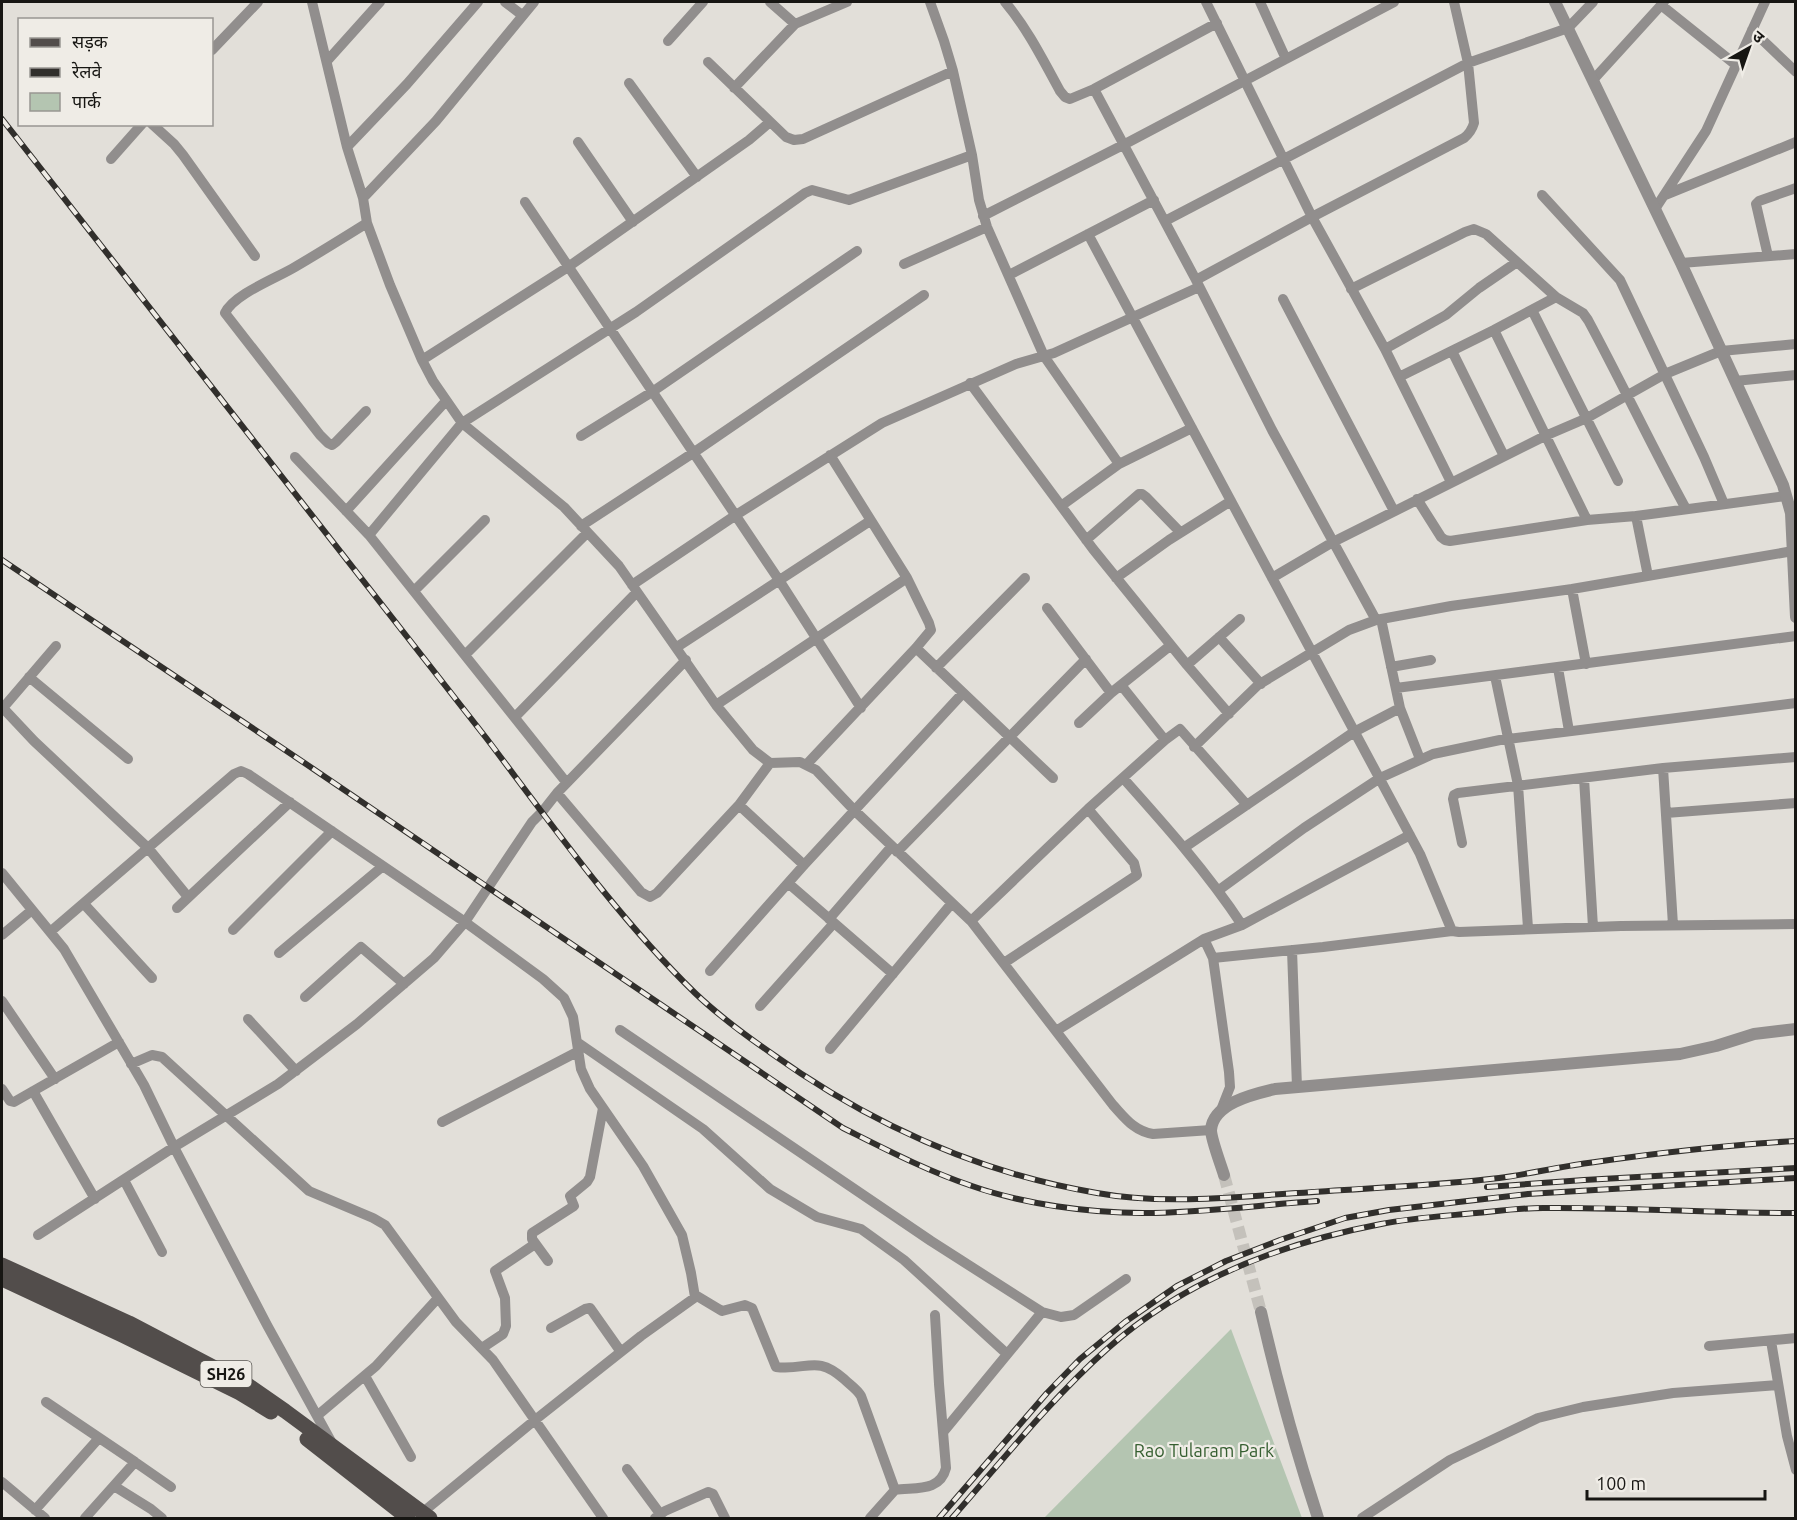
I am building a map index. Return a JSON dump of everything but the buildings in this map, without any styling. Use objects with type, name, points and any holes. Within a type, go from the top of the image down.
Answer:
[{"type":"main road","name":"SH26","points":[[2,1265],[129,1323],[249,1386],[334,1447],[422,1516]]},
{"type":"main road","name":"SH26","points":[[2,1278],[240,1393],[281,1419],[408,1518]]},
{"type":"street","points":[[213,49],[258,2]]},
{"type":"street","points":[[322,2],[313,6],[347,147],[363,198],[367,223],[422,360],[446,402],[462,423],[564,507],[619,566],[716,705],[753,750],[770,763],[800,762],[816,770],[971,921],[1130,1124],[1144,1133],[1153,1134],[1211,1130]]},
{"type":"street","points":[[327,61],[380,2]]},
{"type":"street","points":[[347,147],[407,84],[478,2]]},
{"type":"street","points":[[505,2],[522,15]]},
{"type":"street","points":[[363,198],[436,121],[534,2]]},
{"type":"street","points":[[668,41],[703,2]]},
{"type":"street","points":[[770,2],[795,24]]},
{"type":"street","points":[[734,88],[795,24],[847,2]]},
{"type":"street","points":[[930,2],[952,71],[985,221],[1044,356],[1119,464]]},
{"type":"street","points":[[1005,2],[1019,20],[1065,97],[1070,99],[1094,89],[1217,23]]},
{"type":"street","points":[[1206,2],[1312,217],[1385,349],[1451,482]]},
{"type":"street","points":[[1260,2],[1286,59]]},
{"type":"street","points":[[904,264],[1392,2]]},
{"type":"street","points":[[515,717],[635,588],[735,515],[882,423],[970,383],[1016,364],[1044,356],[1132,317],[1197,283],[1312,217],[1464,138],[1473,129],[1474,123],[1468,63],[1454,2]]},
{"type":"street","points":[[1555,2],[1681,263],[1783,485],[1791,513],[1796,617]]},
{"type":"street","points":[[1165,221],[1468,63],[1568,28],[1593,2]]},
{"type":"street","points":[[1655,209],[1706,131],[1765,2]]},
{"type":"street","points":[[1593,80],[1663,3],[1736,65]]},
{"type":"street","points":[[1752,30],[1796,72]]},
{"type":"street","points":[[708,62],[786,137],[794,140],[803,139],[952,71]]},
{"type":"street","points":[[629,83],[697,177]]},
{"type":"street","points":[[1094,89],[1125,144],[1272,430],[1333,542],[1379,619],[1400,708],[1420,759]]},
{"type":"street","points":[[422,360],[568,267],[749,140],[770,122]]},
{"type":"street","points":[[111,159],[140,126]]},
{"type":"street","points":[[154,126],[183,155],[255,256]]},
{"type":"street","points":[[578,142],[633,222]]},
{"type":"street","points":[[1665,195],[1796,142]]},
{"type":"street","points":[[369,535],[462,423],[610,329],[805,193],[812,190],[849,200],[972,155]]},
{"type":"street","points":[[1768,256],[1756,204],[1796,188]]},
{"type":"street","points":[[1542,195],[1620,280],[1724,504]]},
{"type":"street","points":[[1009,275],[1154,200]]},
{"type":"street","points":[[525,202],[817,637],[861,708]]},
{"type":"street","points":[[366,411],[336,442],[332,445],[328,443],[225,313],[230,306],[262,283],[291,269],[367,223]]},
{"type":"street","points":[[1351,290],[1465,232],[1474,229],[1486,234],[1556,297],[1584,313],[1686,508]]},
{"type":"street","points":[[1088,234],[1410,834],[1452,931]]},
{"type":"street","points":[[581,436],[652,392],[857,251]]},
{"type":"street","points":[[1681,263],[1796,254]]},
{"type":"street","points":[[1385,349],[1446,315],[1479,288],[1517,262]]},
{"type":"street","points":[[465,655],[584,529],[924,295]]},
{"type":"street","points":[[1399,377],[1556,297]]},
{"type":"street","points":[[1283,299],[1394,511]]},
{"type":"street","points":[[1532,310],[1618,481]]},
{"type":"street","points":[[1494,330],[1587,520]]},
{"type":"street","points":[[1272,578],[1333,542],[1504,456],[1587,418],[1665,374],[1721,351],[1796,344]]},
{"type":"street","points":[[1452,351],[1504,456]]},
{"type":"street","points":[[1735,381],[1796,375]]},
{"type":"street","points":[[970,383],[1086,540],[1186,665],[1229,714]]},
{"type":"street","points":[[346,511],[446,402]]},
{"type":"street","points":[[1061,506],[1119,464],[1192,428]]},
{"type":"street","points":[[807,764],[931,630],[907,578],[830,455]]},
{"type":"street","points":[[295,458],[369,535],[566,782]]},
{"type":"street","points":[[1086,540],[1139,494],[1146,497],[1180,532]]},
{"type":"street","points":[[1417,499],[1441,537],[1450,541],[1587,520],[1636,516],[1786,496]]},
{"type":"street","points":[[1116,578],[1180,532],[1231,501]]},
{"type":"street","points":[[1636,516],[1648,576]]},
{"type":"street","points":[[414,591],[485,520]]},
{"type":"street","points":[[677,647],[870,520]]},
{"type":"street","points":[[1194,747],[1261,684],[1349,630],[1379,619],[1793,551]]},
{"type":"street","points":[[716,705],[907,578]]},
{"type":"street","points":[[936,668],[1025,578]]},
{"type":"street","points":[[1572,589],[1586,664]]},
{"type":"street","points":[[1047,608],[1111,693]]},
{"type":"street","points":[[1186,665],[1240,619]]},
{"type":"street","points":[[1396,688],[1796,636]]},
{"type":"street","points":[[1219,637],[1261,684]]},
{"type":"street","points":[[1079,723],[1111,693],[1171,645]]},
{"type":"street","points":[[56,646],[2,708],[148,848],[188,897]]},
{"type":"street","points":[[916,648],[1053,778]]},
{"type":"street","points":[[760,1006],[895,849],[1086,659]]},
{"type":"street","points":[[38,1235],[174,1147],[278,1084],[357,1024],[434,958],[465,922],[532,822],[566,782],[686,660]]},
{"type":"street","points":[[1391,667],[1431,660]]},
{"type":"street","points":[[1558,668],[1569,731]]},
{"type":"street","points":[[1495,676],[1518,785],[1528,928]]},
{"type":"street","points":[[29,677],[128,759]]},
{"type":"street","points":[[1121,685],[1165,740]]},
{"type":"street","points":[[710,970],[963,693]]},
{"type":"street","points":[[1219,890],[1304,828],[1380,778],[1420,759],[1455,749],[1509,739],[1796,703]]},
{"type":"street","points":[[1185,847],[1354,732],[1400,708]]},
{"type":"street","points":[[971,921],[1088,809],[1180,729],[1247,805]]},
{"type":"street","points":[[1462,843],[1453,799],[1454,795],[1465,791],[1663,768],[1796,757]]},
{"type":"street","points":[[557,793],[641,892],[650,897],[657,893],[739,805],[770,763]]},
{"type":"street","points":[[1663,768],[1673,925]]},
{"type":"street","points":[[50,933],[234,774],[241,771],[248,774],[465,922],[543,979],[564,998],[573,1017],[581,1069],[590,1089],[643,1166],[682,1234],[695,1297]]},
{"type":"street","points":[[1123,778],[1185,847],[1219,890],[1242,925]]},
{"type":"street","points":[[1584,778],[1593,927]]},
{"type":"street","points":[[177,908],[290,802]]},
{"type":"street","points":[[1666,813],[1796,803]]},
{"type":"street","points":[[739,805],[804,865]]},
{"type":"street","points":[[1004,963],[1137,875],[1134,863],[1088,809]]},
{"type":"street","points":[[233,930],[332,831]]},
{"type":"street","points":[[1056,1031],[1204,939],[1242,925],[1410,834]]},
{"type":"street","points":[[279,953],[383,866]]},
{"type":"street","points":[[2,873],[64,949],[144,1085],[267,1325],[347,1470]]},
{"type":"street","points":[[788,883],[893,974]]},
{"type":"street","points":[[830,1049],[952,903]]},
{"type":"street","points":[[84,904],[152,978]]},
{"type":"street","points":[[2,935],[32,910]]},
{"type":"street","points":[[1213,958],[1452,931],[1796,924]]},
{"type":"street","points":[[1204,939],[1213,958],[1229,1072],[1230,1087],[1211,1130],[1224,1175]]},
{"type":"street","points":[[305,997],[361,947],[404,984]]},
{"type":"street","points":[[1292,950],[1297,1087]]},
{"type":"street","points":[[2,1001],[55,1079]]},
{"type":"street","points":[[248,1019],[296,1071]]},
{"type":"street","points":[[1221,1110],[1237,1100],[1275,1089],[1680,1054],[1754,1034],[1796,1029]]},
{"type":"street","points":[[620,1030],[931,1241],[1042,1312],[1061,1317],[1074,1315],[1126,1279]]},
{"type":"street","points":[[2,1089],[11,1102],[118,1042]]},
{"type":"street","points":[[442,1122],[578,1047]]},
{"type":"street","points":[[578,1047],[703,1129],[771,1190],[818,1217],[861,1228],[904,1260],[1007,1354]]},
{"type":"street","points":[[131,1065],[152,1055],[162,1057],[309,1191],[385,1225],[456,1322],[493,1360],[603,1518]]},
{"type":"street","points":[[33,1091],[94,1199]]},
{"type":"street","points":[[548,1261],[531,1236],[534,1231],[572,1208],[574,1204],[570,1196],[589,1179],[603,1108]]},
{"type":"street","points":[[124,1180],[162,1252]]},
{"type":"street","points":[[482,1348],[503,1334],[506,1326],[505,1298],[495,1271],[535,1244]]},
{"type":"street","points":[[422,1516],[535,1420],[695,1297],[701,1297],[722,1311],[749,1306],[760,1325],[776,1367],[825,1366],[835,1371],[856,1390],[861,1396],[895,1490]]},
{"type":"street","points":[[318,1415],[376,1366],[438,1298]]},
{"type":"street","points":[[551,1328],[590,1308],[621,1352]]},
{"type":"street","points":[[944,1431],[1042,1312]]},
{"type":"street","points":[[1261,1312],[1294,1442],[1318,1518]]},
{"type":"street","points":[[870,1518],[895,1490],[934,1486],[941,1481],[946,1468],[935,1315]]},
{"type":"street","points":[[1709,1346],[1796,1338]]},
{"type":"street","points":[[1771,1341],[1787,1436],[1796,1470]]},
{"type":"street","points":[[365,1376],[411,1457]]},
{"type":"street","points":[[1362,1518],[1450,1460],[1538,1418],[1582,1407],[1673,1393],[1778,1385]]},
{"type":"street","points":[[46,1402],[171,1487]]},
{"type":"street","points":[[35,1510],[99,1438]]},
{"type":"street","points":[[85,1518],[135,1462]]},
{"type":"street","points":[[627,1469],[658,1517],[711,1492],[724,1518]]},
{"type":"street","points":[[2,1482],[45,1518]]},
{"type":"street","points":[[114,1486],[162,1518]]},
{"type":"green space","name":"Rao Tularam Park","points":[[1231,1329],[1302,1518],[1044,1518]]},
{"type":"tunnel","points":[[1224,1175],[1261,1312]]},
{"type":"railway","points":[[2,119],[639,934],[695,993],[722,1017],[771,1053],[847,1102],[926,1142],[1010,1173],[1097,1193],[1147,1199],[1223,1198],[1449,1183],[1499,1178],[1666,1153],[1796,1141]]},
{"type":"railway","points":[[2,560],[843,1128],[890,1152],[972,1186],[1013,1198],[1079,1209],[1122,1213],[1165,1213],[1317,1201]]},
{"type":"railway","points":[[1487,1187],[1796,1168]]},
{"type":"railway","points":[[939,1518],[1047,1393],[1080,1359],[1125,1322],[1177,1286],[1226,1261],[1345,1218],[1389,1210],[1528,1194],[1796,1178]]},
{"type":"railway","points":[[952,1518],[1046,1410],[1107,1349],[1168,1303],[1235,1268],[1271,1254],[1307,1242],[1381,1224],[1517,1209],[1606,1208],[1796,1213]]}]
